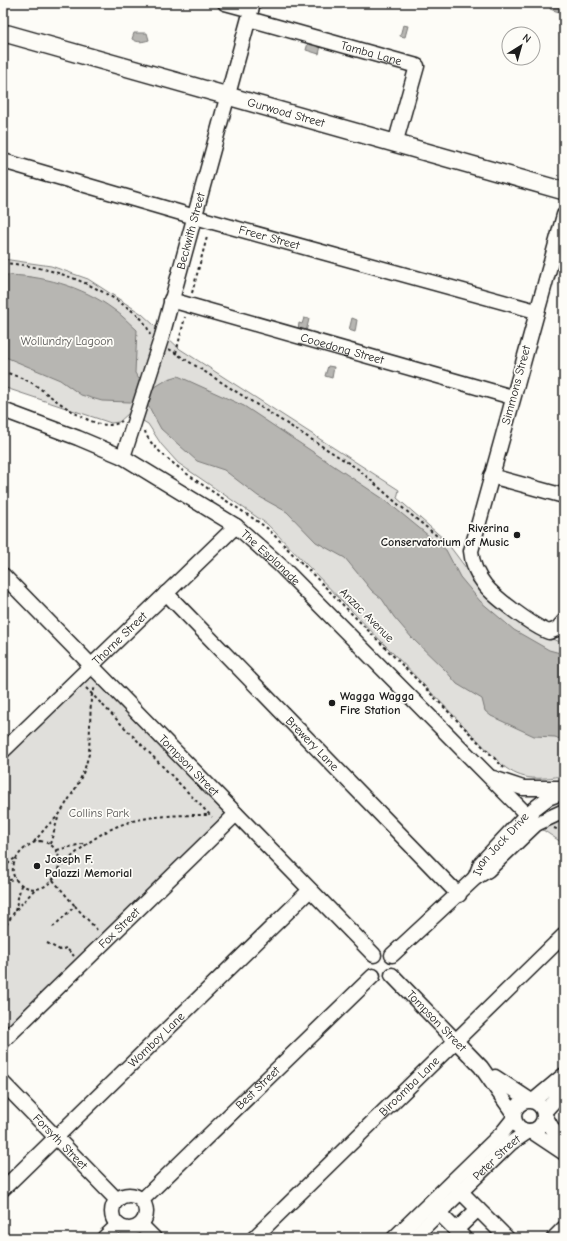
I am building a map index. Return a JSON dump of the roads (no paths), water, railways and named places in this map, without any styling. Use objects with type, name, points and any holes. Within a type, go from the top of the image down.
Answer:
[{"type":"main road","name":"Gurwood Street","points":[[5,33],[564,191]]},
{"type":"street","name":"Tamba Lane","points":[[225,3],[417,66],[396,144]]},
{"type":"street","name":"Beckwith Street","points":[[123,457],[159,344],[195,217],[226,96],[251,11]]},
{"type":"street","name":"Freer Street","points":[[3,161],[195,217],[536,311]]},
{"type":"street","name":"Simmons Street","points":[[564,215],[512,397],[471,554],[476,569],[485,585],[531,622],[545,630],[554,631],[564,621]]},
{"type":"street","name":"Cooedong Street","points":[[171,300],[512,397]]},
{"type":"street","name":"The Esplanade","points":[[3,410],[78,438],[123,457],[236,526],[280,565],[532,819]]},
{"type":"street","points":[[491,476],[564,496]]},
{"type":"street","name":"Thorne Street","points":[[3,752],[236,526]]},
{"type":"street","name":"Tompson Street","points":[[3,575],[374,955]]},
{"type":"street","name":"Brewery Lane","points":[[166,593],[459,895]]},
{"type":"street","name":"The Esplanade","points":[[489,776],[523,788],[564,788]]},
{"type":"street","name":"Ivan Jack Drive","points":[[459,895],[475,878],[481,863],[532,819],[548,798],[564,792]]},
{"type":"street","name":"Ivan Jack Drive","points":[[532,819],[564,810]]},
{"type":"street","name":"Fox Street","points":[[3,1041],[236,814]]},
{"type":"street","name":"Womboy Lane","points":[[3,1189],[310,890]]},
{"type":"street","points":[[392,955],[459,895]]},
{"type":"street","name":"Biroomba Lane","points":[[254,1238],[564,935]]},
{"type":"street","points":[[381,952],[392,955],[396,963],[395,972],[392,975],[381,979],[374,976],[369,968],[371,959],[374,955],[381,952]]},
{"type":"street","name":"Tompson Street","points":[[392,975],[481,1067],[531,1101]]},
{"type":"street","name":"Best Street","points":[[142,1200],[374,976]]},
{"type":"street","name":"Tompson Street","points":[[481,1067],[514,1116]]},
{"type":"street","points":[[564,1075],[531,1101],[518,1106],[514,1116],[520,1127],[530,1131],[564,1153]]},
{"type":"street","name":"Forsyth Street","points":[[3,1083],[117,1200]]},
{"type":"street","points":[[530,1131],[543,1123],[544,1113],[564,1090]]},
{"type":"street","points":[[531,1101],[540,1105],[564,1148]]},
{"type":"street","name":"Peter Street","points":[[461,1185],[502,1134],[514,1116]]},
{"type":"street","name":"Peter Street","points":[[413,1238],[430,1215],[461,1185],[511,1143],[530,1131]]},
{"type":"street","points":[[461,1185],[478,1209],[507,1238]]},
{"type":"street","points":[[127,1195],[132,1195],[142,1200],[146,1210],[144,1220],[141,1225],[132,1229],[122,1228],[114,1221],[112,1210],[117,1200],[127,1195]]},
{"type":"street","points":[[430,1215],[460,1234],[478,1209]]},
{"type":"street","name":"Peter Street","points":[[394,1238],[430,1215]]},
{"type":"street","points":[[104,1238],[118,1225]]},
{"type":"street","points":[[141,1225],[154,1238]]},
{"type":"street","points":[[554,1238],[564,1228]]},
{"type":"place","name":"Riverina Conservatorium of Music","points":[[517,535]]},
{"type":"place","name":"Wagga Wagga Fire Station","points":[[332,703]]},
{"type":"place","name":"Joseph F. Palazzi Memorial","points":[[37,866]]},
{"type":"park label","name":"Wollundry Lagoon","points":[[67,341]]},
{"type":"park label","name":"Collins Park","points":[[99,813]]}]
